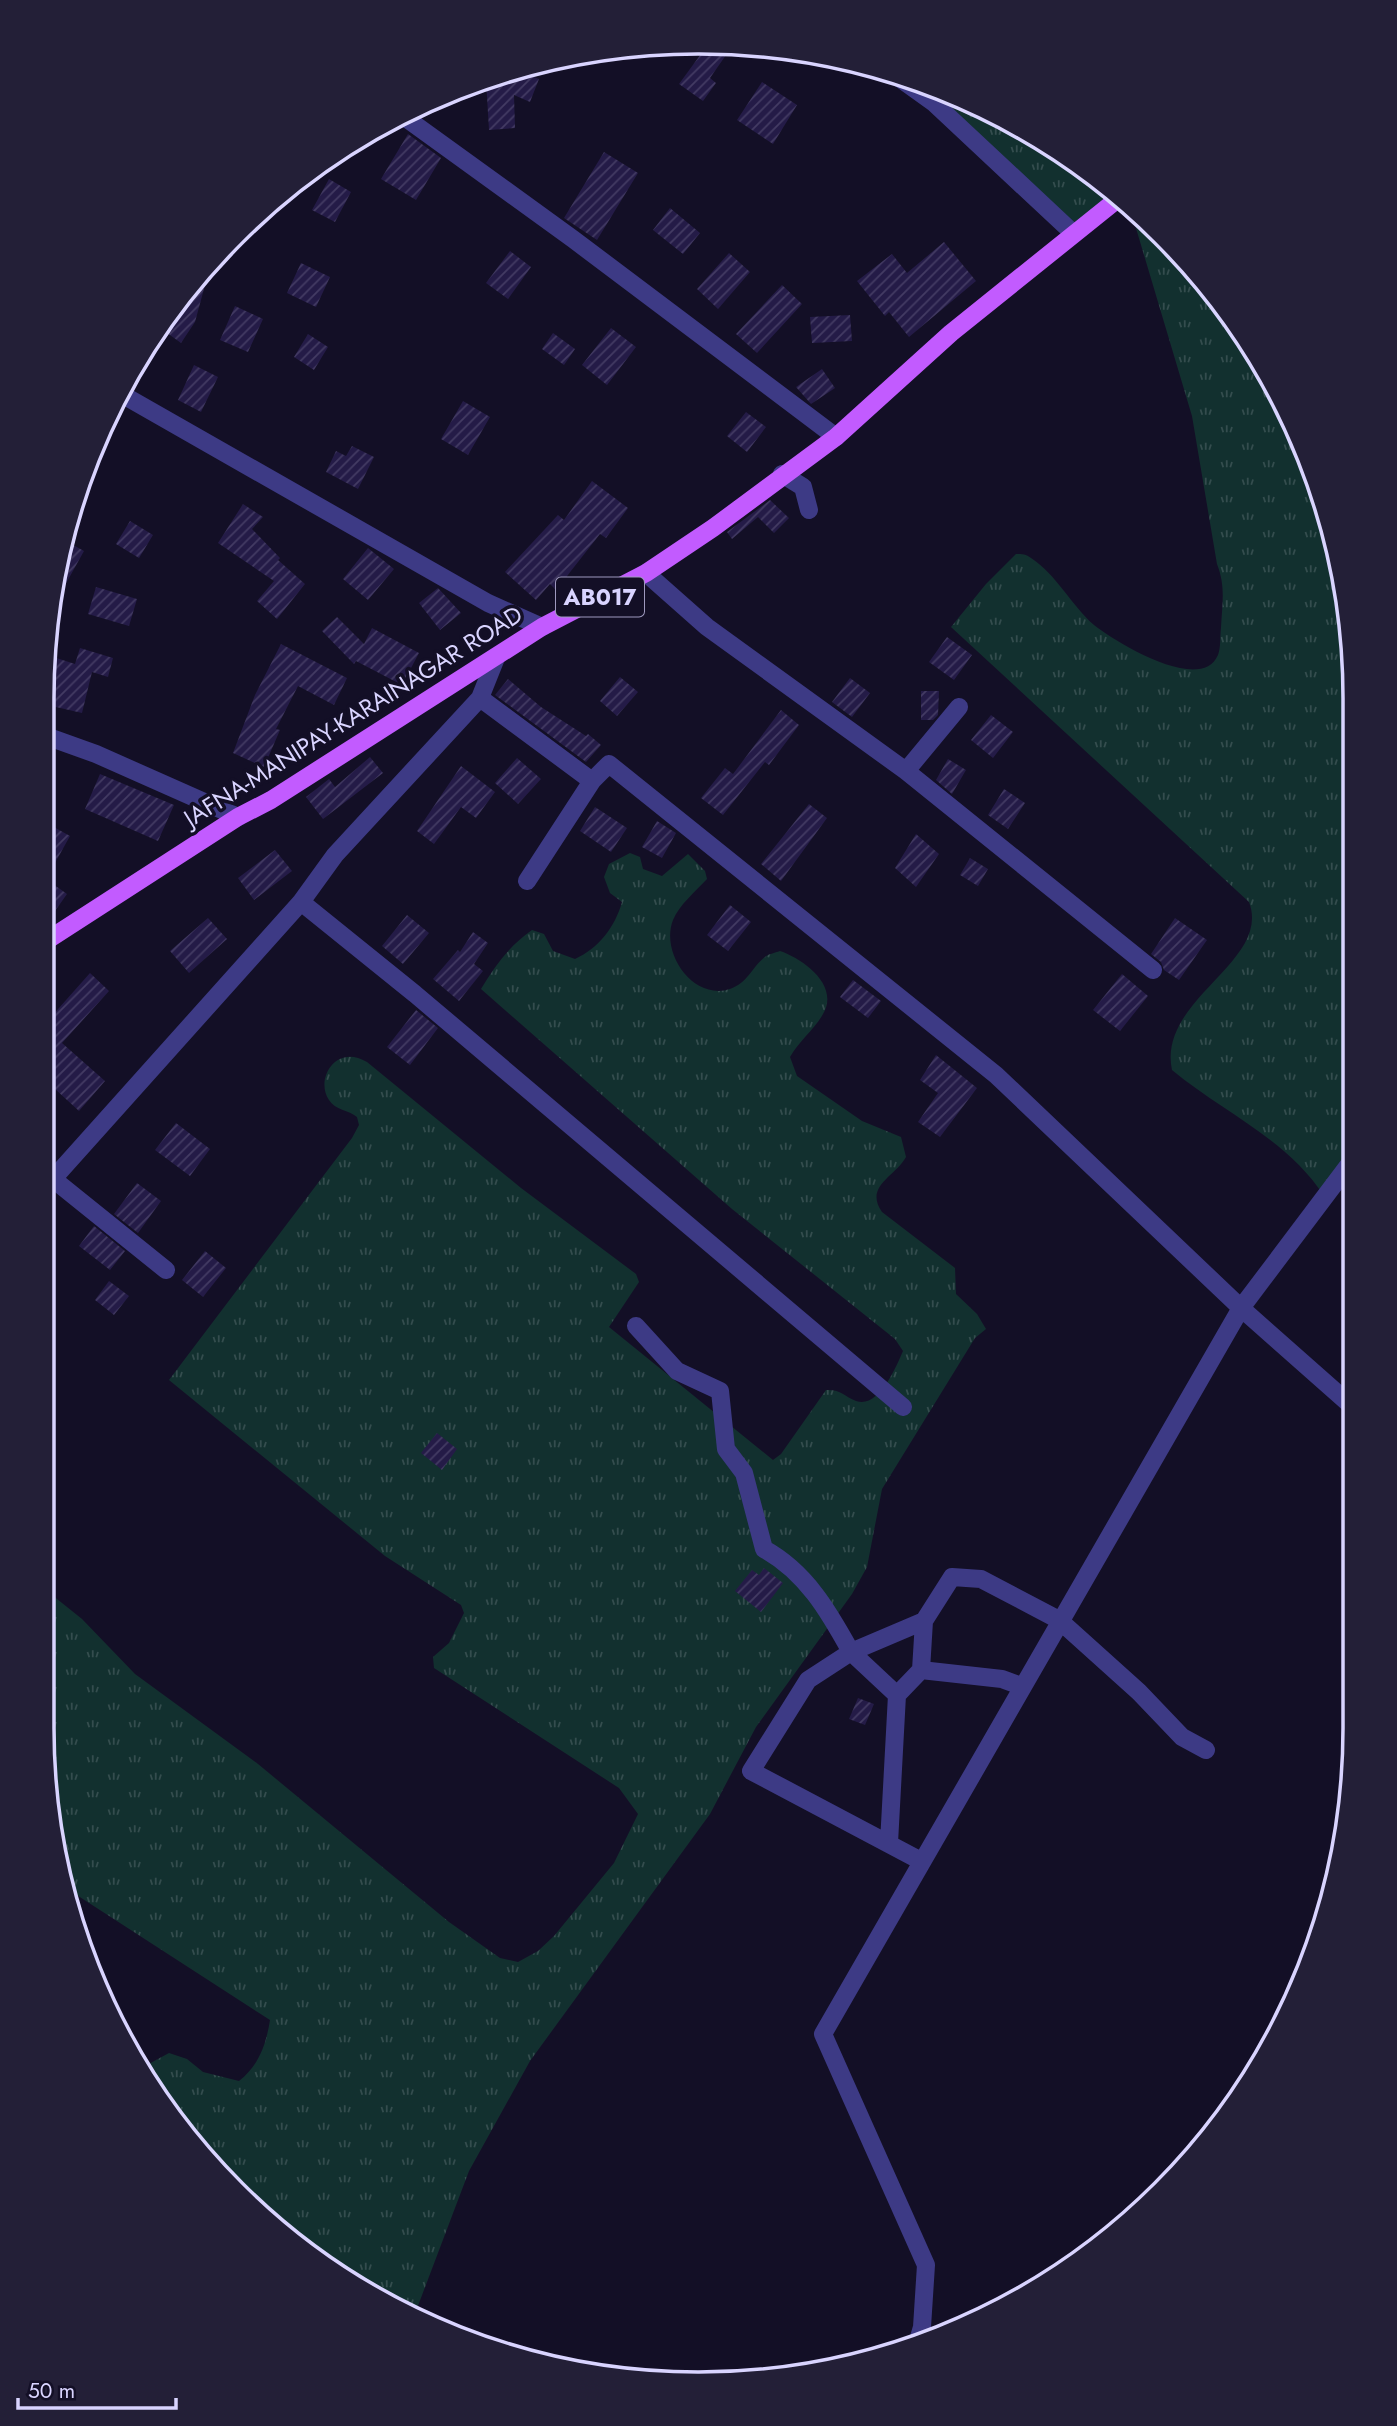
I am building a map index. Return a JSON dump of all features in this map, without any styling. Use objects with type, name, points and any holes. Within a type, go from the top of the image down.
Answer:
[{"type":"main road","name":"JAFNA-MANIPAY-KARAINAGAR ROAD","points":[[54,936],[237,817],[271,800],[496,659],[542,627],[646,573],[713,528],[782,474],[836,437],[951,333],[1111,204]]},
{"type":"street","points":[[921,94],[1073,233]]},
{"type":"street","points":[[411,123],[573,239],[836,437]]},
{"type":"street","points":[[129,399],[488,603],[542,627]]},
{"type":"street","points":[[782,474],[803,487],[809,510]]},
{"type":"street","points":[[646,573],[707,627],[906,771],[1153,970]]},
{"type":"street","points":[[54,1178],[301,902],[335,855],[480,698],[496,659]]},
{"type":"street","points":[[480,698],[592,782]]},
{"type":"street","points":[[906,771],[959,707]]},
{"type":"street","points":[[54,739],[96,754],[237,817]]},
{"type":"street","points":[[527,881],[592,782],[609,764],[996,1075],[1241,1308],[1343,1398]]},
{"type":"street","points":[[301,902],[415,993],[903,1407]]},
{"type":"street","points":[[920,2332],[926,2264],[823,2034],[1241,1308],[1343,1172]]},
{"type":"street","points":[[54,1189],[166,1270]]},
{"type":"street","points":[[636,1326],[677,1371],[720,1391],[726,1450],[744,1473],[764,1549],[781,1559],[825,1603],[851,1652],[897,1695]]},
{"type":"street","points":[[889,1843],[897,1695],[921,1670],[924,1621],[952,1577],[981,1579],[1059,1620],[1139,1692],[1182,1737],[1206,1751]]},
{"type":"street","points":[[921,1861],[751,1771],[808,1680],[851,1652],[924,1621]]},
{"type":"street","points":[[921,1670],[1002,1679],[1021,1686]]},
{"type":"green space","points":[[936,99],[945,103],[1021,141],[1091,187],[1111,204],[1073,233],[934,103]]},
{"type":"green space","points":[[1135,225],[1210,306],[1256,376],[1294,452],[1309,491],[1330,573],[1337,614],[1343,698],[1343,1172],[1324,1196],[1292,1158],[1273,1142],[1172,1070],[1172,1045],[1181,1022],[1245,944],[1252,924],[1249,902],[951,627],[986,584],[1016,554],[1022,554],[1048,572],[1094,625],[1119,642],[1157,661],[1177,667],[1194,669],[1209,666],[1218,655],[1220,645],[1222,588],[1192,416]]},
{"type":"green space","points":[[630,853],[640,857],[643,869],[662,876],[688,854],[705,871],[707,879],[679,909],[670,933],[671,946],[683,971],[692,981],[704,988],[716,991],[730,989],[746,979],[766,956],[780,951],[799,960],[823,983],[827,1003],[823,1014],[790,1057],[797,1076],[862,1121],[901,1137],[906,1157],[879,1188],[877,1203],[882,1212],[955,1268],[956,1294],[977,1314],[986,1329],[975,1338],[882,1489],[867,1567],[852,1594],[756,1727],[710,1814],[530,2061],[469,2171],[418,2307],[341,2263],[306,2239],[274,2212],[243,2183],[187,2120],[150,2064],[169,2053],[187,2059],[203,2072],[239,2081],[252,2068],[260,2054],[270,2020],[76,1895],[60,1812],[56,1770],[54,1597],[82,1619],[135,1674],[258,1764],[449,1922],[500,1958],[518,1962],[538,1951],[554,1936],[614,1863],[638,1814],[619,1788],[434,1668],[433,1657],[449,1643],[464,1613],[461,1605],[385,1556],[169,1380],[352,1138],[359,1125],[357,1117],[338,1108],[329,1100],[325,1083],[326,1074],[337,1060],[356,1057],[367,1062],[521,1188],[636,1274],[639,1282],[609,1327],[773,1460],[781,1454],[826,1390],[864,1402],[872,1399],[886,1385],[903,1351],[895,1339],[732,1209],[481,989],[503,957],[532,930],[544,934],[553,951],[575,959],[599,943],[615,920],[622,902],[610,893],[604,877],[609,864]]},
{"type":"building","points":[[701,54],[726,55],[710,78],[716,83],[703,101],[679,84]]},
{"type":"building","points":[[532,76],[539,79],[530,102],[514,95],[515,128],[489,130],[487,90]]},
{"type":"building","points":[[762,82],[797,105],[773,144],[737,120]]},
{"type":"building","points":[[408,134],[441,158],[416,200],[381,179]]},
{"type":"building","points":[[604,152],[638,173],[597,240],[564,218]]},
{"type":"building","points":[[329,179],[351,192],[335,222],[312,210]]},
{"type":"building","points":[[670,208],[700,233],[683,254],[653,230]]},
{"type":"building","points":[[944,242],[976,281],[909,337],[889,312],[885,316],[857,281],[892,254],[907,273]]},
{"type":"building","points":[[510,251],[531,267],[508,299],[486,283]]},
{"type":"building","points":[[729,253],[750,272],[718,309],[697,289]]},
{"type":"building","points":[[301,263],[330,277],[316,307],[287,293]]},
{"type":"building","points":[[205,284],[195,322],[181,343],[168,334]]},
{"type":"building","points":[[782,285],[802,304],[757,353],[736,334]]},
{"type":"building","points":[[235,306],[263,319],[248,352],[220,340]]},
{"type":"building","points":[[850,315],[852,341],[812,343],[810,317]]},
{"type":"building","points":[[611,328],[636,347],[607,385],[582,365]]},
{"type":"building","points":[[553,333],[575,349],[564,365],[542,349]]},
{"type":"building","points":[[308,334],[328,347],[314,370],[294,357]]},
{"type":"building","points":[[194,365],[218,377],[201,412],[178,400]]},
{"type":"building","points":[[822,369],[835,388],[811,404],[796,387]]},
{"type":"building","points":[[463,401],[490,417],[468,455],[441,439]]},
{"type":"building","points":[[746,412],[766,427],[747,452],[727,436]]},
{"type":"building","points":[[352,446],[374,457],[358,489],[326,472],[336,451],[346,456]]},
{"type":"building","points":[[592,481],[628,508],[606,538],[600,534],[556,590],[550,584],[536,600],[505,572],[558,515],[564,520]]},
{"type":"building","points":[[770,500],[789,518],[774,533],[758,517],[732,539],[727,532]]},
{"type":"building","points":[[243,504],[263,517],[252,529],[280,558],[278,560],[305,584],[277,619],[257,601],[274,581],[218,543]]},
{"type":"building","points":[[130,521],[153,535],[139,558],[116,544]]},
{"type":"building","points":[[73,545],[84,551],[65,585]]},
{"type":"building","points":[[368,548],[394,569],[368,600],[343,579]]},
{"type":"building","points":[[96,587],[137,599],[129,626],[88,614]]},
{"type":"building","points":[[438,588],[461,613],[440,630],[419,603]]},
{"type":"building","points":[[337,617],[364,644],[372,628],[419,653],[402,685],[356,661],[354,664],[322,631]]},
{"type":"building","points":[[947,637],[972,655],[954,680],[929,662]]},
{"type":"building","points":[[281,644],[347,678],[334,705],[298,686],[276,729],[280,730],[264,767],[233,753],[255,695]]},
{"type":"building","points":[[80,648],[113,658],[108,677],[92,672],[82,713],[54,707],[56,658],[75,664]]},
{"type":"building","points":[[620,677],[638,692],[617,716],[600,701]]},
{"type":"building","points":[[850,678],[870,693],[852,717],[832,702]]},
{"type":"building","points":[[508,679],[541,707],[586,736],[588,734],[601,745],[586,762],[495,695]]},
{"type":"building","points":[[921,691],[939,691],[938,715],[933,720],[921,720]]},
{"type":"building","points":[[781,710],[799,725],[769,765],[765,762],[723,815],[701,798],[725,768],[733,774]]},
{"type":"building","points":[[991,715],[1013,732],[993,758],[971,740]]},
{"type":"building","points":[[370,757],[383,773],[323,819],[306,797],[329,779],[335,787]]},
{"type":"building","points":[[517,758],[541,779],[518,804],[495,783]]},
{"type":"building","points":[[948,759],[966,770],[952,794],[936,780]]},
{"type":"building","points":[[461,766],[495,792],[476,818],[461,807],[434,844],[417,831]]},
{"type":"building","points":[[100,774],[174,805],[158,841],[85,809]]},
{"type":"building","points":[[1004,789],[1025,803],[1008,829],[988,815]]},
{"type":"building","points":[[809,804],[827,818],[781,881],[761,864]]},
{"type":"building","points":[[595,807],[627,828],[611,852],[580,831]]},
{"type":"building","points":[[657,821],[676,833],[662,858],[642,847]]},
{"type":"building","points":[[54,827],[70,836],[54,865]]},
{"type":"building","points":[[916,834],[939,854],[916,887],[895,868]]},
{"type":"building","points":[[275,850],[292,871],[254,900],[238,878]]},
{"type":"building","points":[[970,858],[988,869],[978,886],[960,875]]},
{"type":"building","points":[[54,885],[67,894],[54,912]]},
{"type":"building","points":[[730,905],[751,922],[728,951],[707,935]]},
{"type":"building","points":[[407,915],[429,933],[403,964],[382,946]]},
{"type":"building","points":[[208,918],[227,939],[189,973],[170,951]]},
{"type":"building","points":[[1175,918],[1207,940],[1179,980],[1164,970],[1161,962],[1151,954]]},
{"type":"building","points":[[473,932],[488,943],[474,964],[483,971],[459,1001],[433,979],[458,950],[460,952]]},
{"type":"building","points":[[90,973],[109,991],[62,1043],[105,1081],[79,1111],[54,1088],[54,1014]]},
{"type":"building","points":[[1122,974],[1148,996],[1120,1031],[1093,1010]]},
{"type":"building","points":[[853,980],[881,1001],[868,1018],[840,997]]},
{"type":"building","points":[[416,1010],[438,1028],[410,1065],[387,1047]]},
{"type":"building","points":[[936,1055],[977,1088],[940,1137],[918,1122],[938,1093],[920,1080]]},
{"type":"building","points":[[176,1123],[210,1149],[190,1176],[155,1150]]},
{"type":"building","points":[[137,1183],[161,1201],[138,1233],[114,1214]]},
{"type":"building","points":[[94,1226],[125,1251],[110,1270],[79,1246]]},
{"type":"building","points":[[205,1251],[226,1268],[203,1297],[182,1280]]},
{"type":"building","points":[[109,1281],[129,1296],[114,1315],[95,1300]]},
{"type":"building","points":[[437,1433],[457,1449],[442,1470],[421,1453]]},
{"type":"building","points":[[764,1568],[783,1583],[761,1612],[735,1591],[752,1570],[759,1575]]},
{"type":"building","points":[[858,1698],[874,1704],[865,1725],[849,1719]]}]
